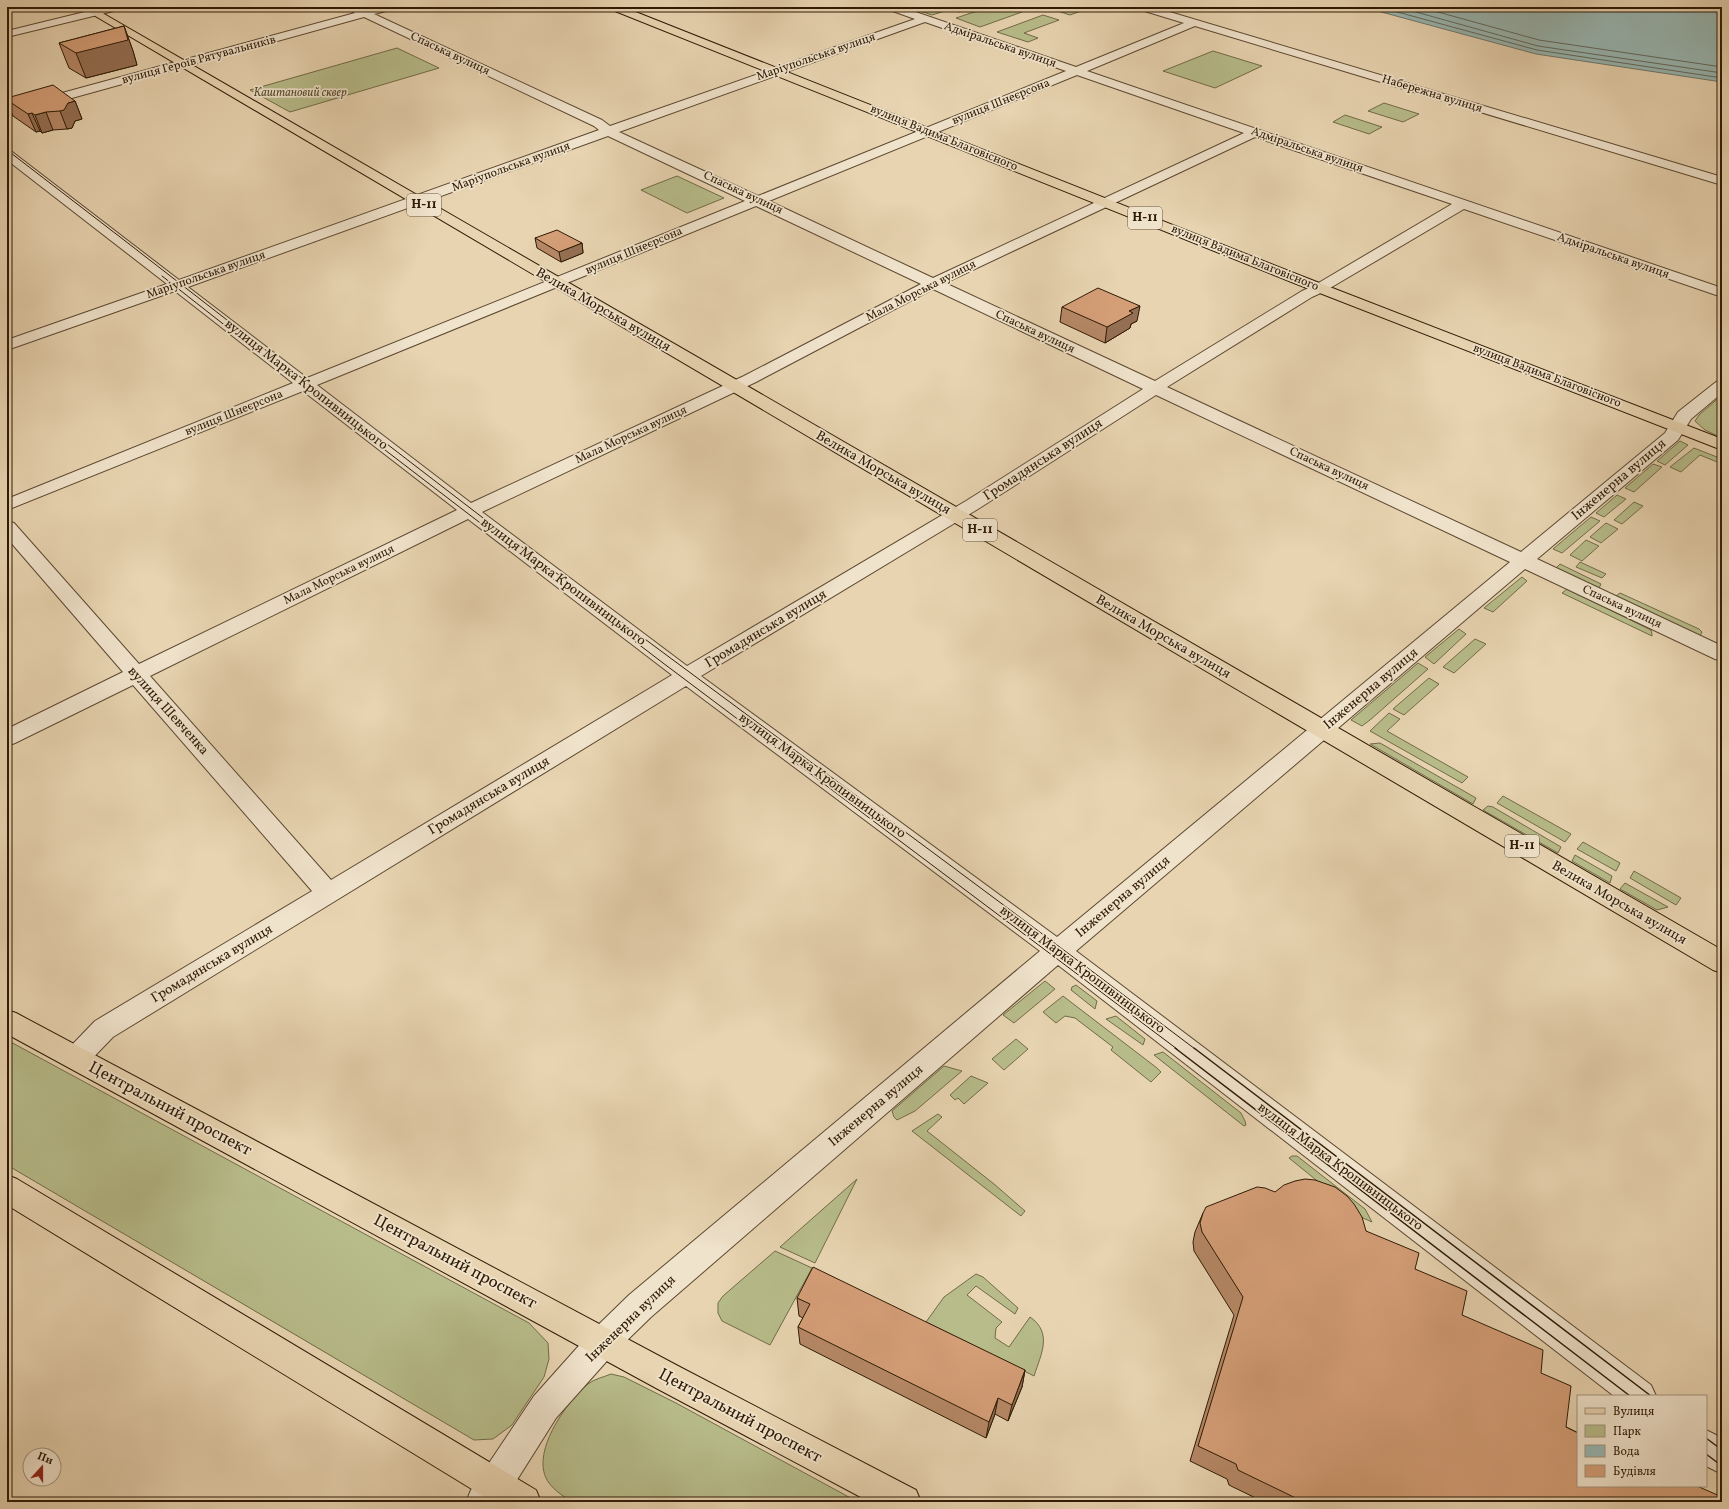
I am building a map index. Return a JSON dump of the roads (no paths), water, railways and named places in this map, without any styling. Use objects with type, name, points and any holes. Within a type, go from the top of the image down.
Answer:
[{"type":"main road","name":"вулиця Вадима Благовісного","points":[[614,7],[1320,288],[1722,445]]},
{"type":"main road","name":"Велика Морська вулиця","points":[[90,10],[1722,963]]},
{"type":"main road","name":"Центральний проспект","points":[[7,1021],[603,1342],[904,1502]]},
{"type":"main road","points":[[7,1189],[488,1493],[524,1502]]},
{"type":"street","points":[[7,34],[90,10],[118,7]]},
{"type":"street","name":"Спаська вулиця","points":[[350,7],[598,123],[608,131],[758,200],[932,284],[1722,654]]},
{"type":"street","name":"вулиця Героїв Рятувальників","points":[[7,112],[183,65],[390,7]]},
{"type":"street","name":"Адміральська вулиця","points":[[892,7],[1722,293]]},
{"type":"street","name":"Набережна вулиця","points":[[1142,7],[1722,181]]},
{"type":"street","name":"Маріупольська вулиця","points":[[7,345],[417,201],[608,131],[924,19]]},
{"type":"street","name":"вулиця Шнеєрсона","points":[[7,505],[304,384],[558,283],[1194,23]]},
{"type":"street","name":"Мала Морська вулиця","points":[[7,738],[138,675],[469,511],[734,386],[932,284],[1255,132]]},
{"type":"street","name":"вулиця Марка Кропивницького","points":[[7,154],[179,285],[304,384],[469,511],[687,676],[1058,952],[1639,1395]]},
{"type":"street","name":"Громадянська вулиця","points":[[76,1058],[104,1030],[687,676],[955,516],[1154,388],[1307,294],[1320,288],[1462,204]]},
{"type":"street","name":"Інженерна вулиця","points":[[488,1493],[545,1407],[603,1342],[640,1306],[1058,952],[1672,436],[1684,416],[1722,385]]},
{"type":"street","name":"вулиця Шевченка","points":[[7,527],[329,894]]},
{"type":"street","points":[[1707,1447],[1722,1458]]},
{"type":"water","points":[[1363,7],[1722,7],[1722,82],[1536,54]]},
{"type":"tram line","points":[[7,150],[487,521],[1019,916],[1195,1049]]},
{"type":"tram line","points":[[162,276],[227,327]]},
{"type":"tram line","points":[[355,427],[663,663],[1177,1049]]},
{"type":"tram line","points":[[1175,1048],[1629,1395]]},
{"type":"tram line","points":[[1194,1048],[1650,1395]]},
{"type":"tram line","points":[[1707,1439],[1722,1450]]},
{"type":"tram line","points":[[1707,1455],[1722,1466]]},
{"type":"park label","name":"Каштановий сквер","points":[[300,93]]}]
